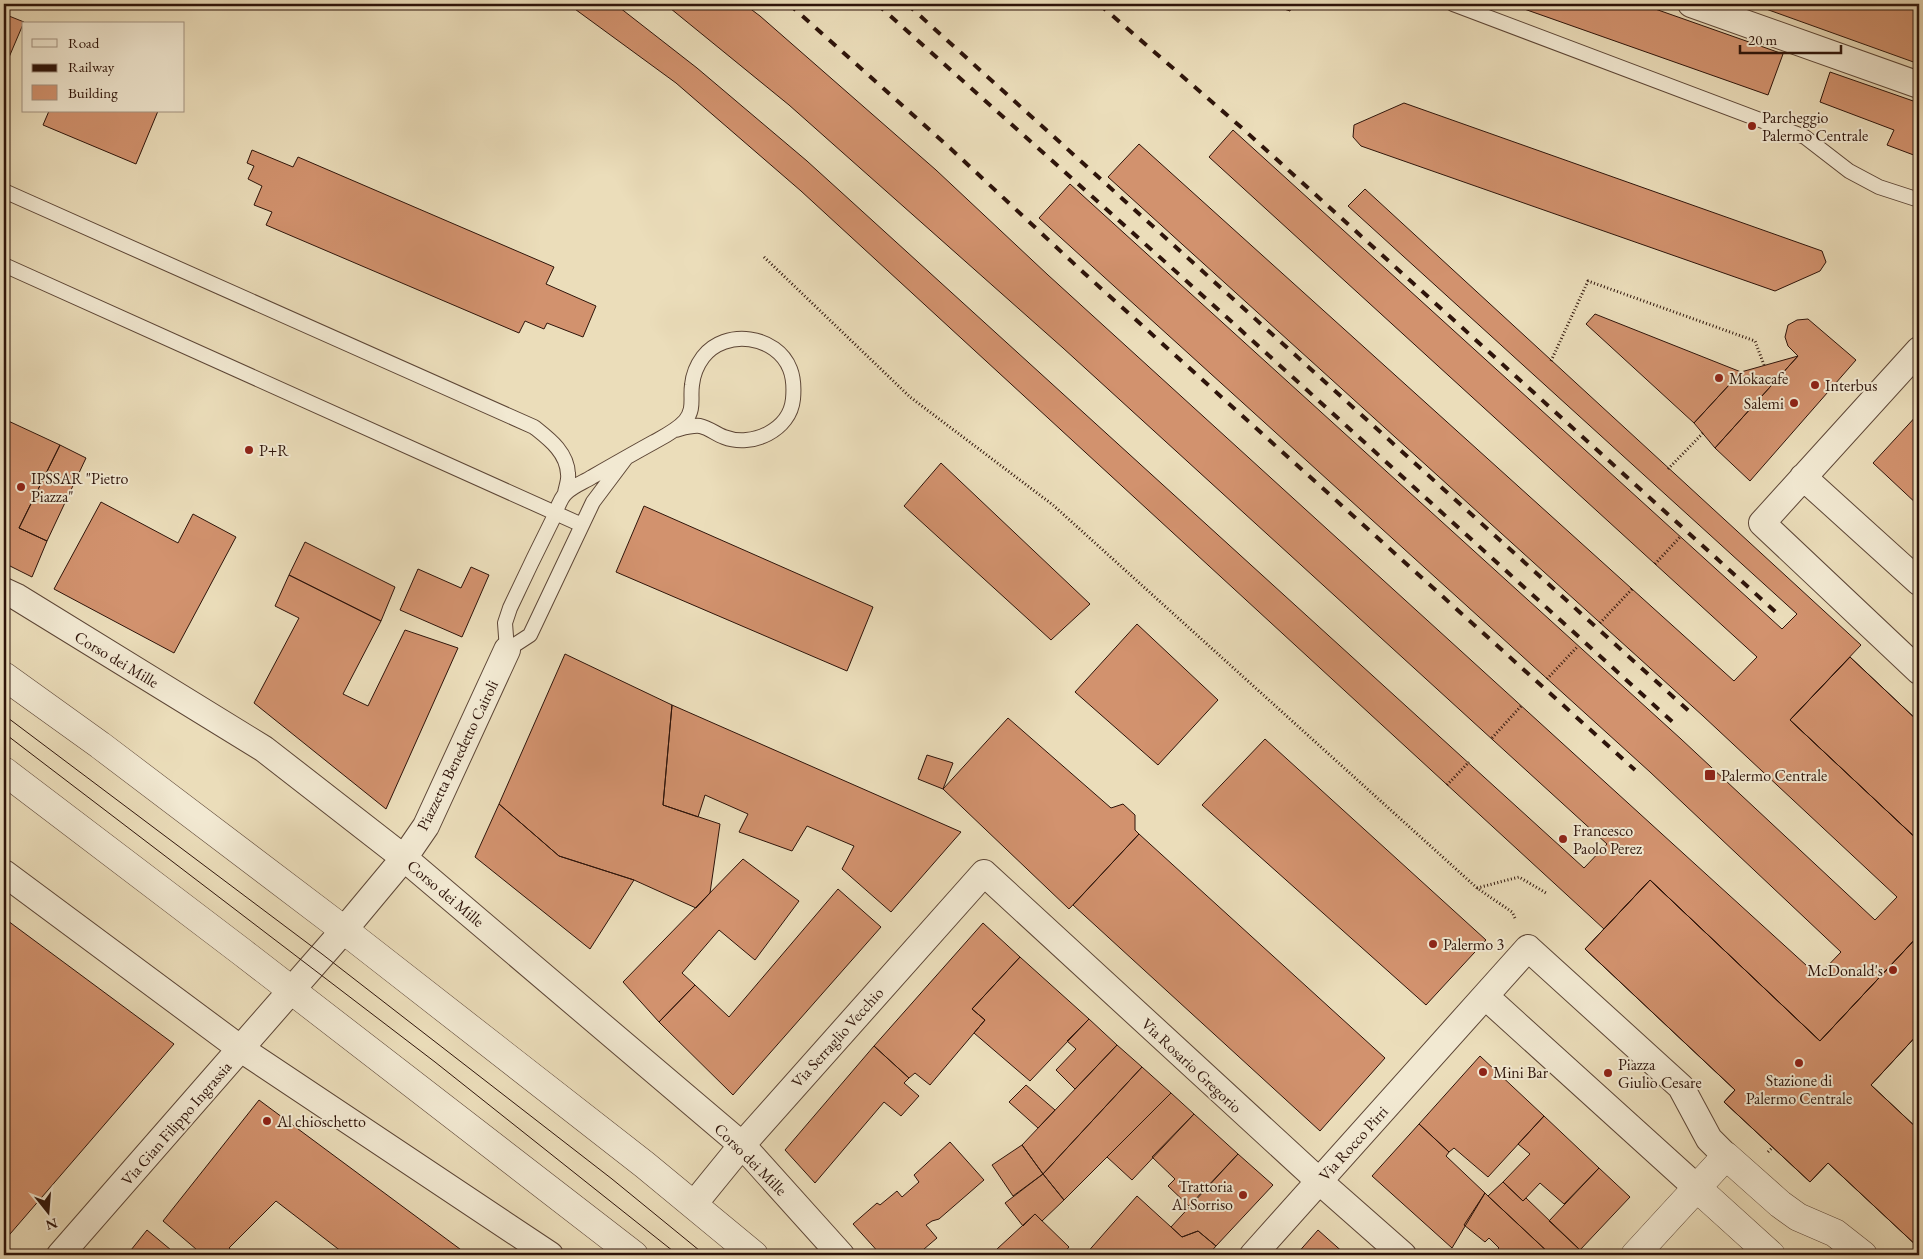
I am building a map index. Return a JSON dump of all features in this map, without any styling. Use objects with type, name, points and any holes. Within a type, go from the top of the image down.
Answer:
[{"type":"street","points":[[1691,4],[1919,85]]},
{"type":"street","points":[[1919,350],[1762,523],[1919,671]]},
{"type":"street","points":[[1803,477],[1919,582]]},
{"type":"street","name":"Corso dei Mille","points":[[4,591],[17,597],[264,749],[404,858],[742,1145],[841,1255]]},
{"type":"street","name":"Piazzetta Benedetto Cairoli","points":[[344,930],[404,858],[426,826],[507,650]]},
{"type":"street","points":[[4,676],[100,745],[344,930],[694,1204],[754,1255]]},
{"type":"street","points":[[4,770],[634,1255]]},
{"type":"street","name":"Via Serraglio Vecchio","points":[[694,1204],[742,1145],[984,873]]},
{"type":"street","name":"Via Rosario Gregorio","points":[[984,873],[1319,1181],[1403,1255]]},
{"type":"street","points":[[4,874],[241,1049],[550,1255]]},
{"type":"street","name":"Via Gian Filippo Ingrassia","points":[[60,1255],[344,930]]},
{"type":"street","points":[[1528,948],[1681,1087],[1709,1139],[1726,1156],[1780,1204],[1798,1217],[1835,1234],[1863,1255]]},
{"type":"street","name":"Via Rocco Pirri","points":[[1253,1255],[1528,948]]},
{"type":"street","points":[[1485,996],[1770,1255]]},
{"type":"street","points":[[1635,1255],[1726,1156]]},
{"type":"lane","points":[[1453,4],[1805,137],[1849,171],[1879,187],[1919,200]]},
{"type":"lane","name":"Piazzetta Benedetto Cairoli","points":[[4,191],[534,427],[551,440],[564,456],[569,474],[565,493],[528,568],[505,623],[507,650]]},
{"type":"lane","points":[[4,265],[582,525]]},
{"type":"lane","points":[[565,493],[674,430],[686,421],[693,402],[691,386],[695,371],[703,356],[716,345],[731,340],[748,338],[766,343],[780,353],[790,368],[794,385],[793,402],[786,419],[773,432],[757,439],[741,441],[725,438],[700,426],[689,426],[674,430]]},
{"type":"lane","points":[[507,650],[530,635],[593,502],[626,458]]},
{"type":"path","points":[[764,257],[910,397],[1053,505],[1477,888],[1512,912],[1528,948]]},
{"type":"path","points":[[1551,361],[1588,281],[1755,341],[1764,365]]},
{"type":"path","points":[[1668,469],[1703,433]]},
{"type":"path","points":[[1655,564],[1680,537]]},
{"type":"path","points":[[1600,623],[1632,589]]},
{"type":"path","points":[[1547,679],[1578,646]]},
{"type":"path","points":[[1492,738],[1522,705]]},
{"type":"path","points":[[1447,786],[1469,762]]},
{"type":"path","points":[[1477,888],[1519,877],[1546,893]]},
{"type":"building","points":[[568,4],[615,4],[697,68],[807,161],[1584,868],[1607,844],[1063,348],[789,105],[665,4],[744,4],[760,16],[936,170],[1048,275],[1818,976],[1841,952],[1650,772],[1039,218],[1070,184],[1681,739],[1875,920],[1897,897],[1703,716],[1108,177],[1139,144],[1734,681],[1757,657],[1209,157],[1233,130],[1782,629],[1797,614],[1348,206],[1365,189],[1861,645],[1790,720],[1919,841],[1919,935],[1820,1041],[1650,880],[1604,929],[801,191],[676,83]]},
{"type":"building","points":[[1269,4],[1292,4],[1290,11]]},
{"type":"building","points":[[1510,4],[1641,4],[1783,54],[1768,95]]},
{"type":"building","points":[[1752,4],[1919,4],[1919,64]]},
{"type":"building","points":[[4,14],[24,22],[22,22],[22,27],[4,69]]},
{"type":"building","points":[[1830,72],[1919,103],[1919,157],[1887,145],[1894,130],[1820,102]]},
{"type":"building","points":[[1404,103],[1822,251],[1826,262],[1820,271],[1775,291],[1361,146],[1353,137],[1354,125]]},
{"type":"building","points":[[49,112],[158,112],[136,164],[43,125]]},
{"type":"building","points":[[252,150],[293,167],[298,157],[554,267],[546,284],[596,306],[583,337],[547,323],[544,329],[525,321],[519,333],[266,225],[272,212],[254,205],[262,186],[248,179],[254,166],[247,163]]},
{"type":"building","points":[[1595,314],[1741,372],[1694,423],[1586,324]]},
{"type":"building","points":[[1808,319],[1856,360],[1750,481],[1715,448],[1798,356],[1788,346],[1785,337],[1788,325],[1797,320]]},
{"type":"building","points":[[1798,356],[1715,448],[1694,423],[1741,372]]},
{"type":"building","points":[[1919,413],[1919,506],[1873,463]]},
{"type":"building","name":"IPSSAR \"Pietro Piazza\"","points":[[4,419],[60,445],[19,528],[47,541],[32,577],[4,563]]},
{"type":"building","points":[[60,445],[86,458],[47,541],[19,528]]},
{"type":"building","points":[[941,463],[1090,604],[1051,640],[904,506]]},
{"type":"building","points":[[101,502],[178,543],[193,514],[236,537],[174,653],[54,589]]},
{"type":"building","points":[[644,506],[873,607],[847,671],[616,572]]},
{"type":"building","points":[[305,542],[395,587],[381,621],[289,575]]},
{"type":"building","points":[[471,567],[489,575],[462,637],[400,610],[418,569],[461,588]]},
{"type":"building","points":[[289,575],[381,621],[343,694],[368,706],[405,630],[458,648],[386,809],[254,703],[299,618],[275,606]]},
{"type":"building","points":[[1137,624],[1218,700],[1158,765],[1075,692]]},
{"type":"building","points":[[565,654],[672,705],[663,805],[720,824],[710,893],[696,908],[634,880],[559,856],[499,804]]},
{"type":"building","points":[[1850,657],[1919,722],[1919,841],[1790,720]]},
{"type":"building","points":[[1850,657],[1919,722],[1919,841],[1790,720]]},
{"type":"building","points":[[672,705],[961,832],[891,912],[842,869],[854,846],[807,826],[792,851],[739,832],[748,814],[705,795],[698,817],[663,805]]},
{"type":"building","points":[[1008,718],[1111,808],[1123,804],[1135,815],[1135,830],[1139,834],[1069,909],[943,789]]},
{"type":"building","points":[[1265,739],[1486,940],[1426,1005],[1202,805]]},
{"type":"building","points":[[927,755],[953,763],[943,789],[918,779]]},
{"type":"building","points":[[499,804],[559,856],[634,880],[590,949],[475,857]]},
{"type":"building","points":[[1139,834],[1385,1058],[1320,1131],[1073,905]]},
{"type":"building","points":[[743,859],[799,901],[755,960],[719,930],[682,973],[695,985],[659,1022],[623,982]]},
{"type":"building","name":"Stazione di Palermo Centrale","points":[[1650,880],[1820,1041],[1919,935],[1919,1033],[1871,1085],[1919,1130],[1919,1248],[1828,1163],[1810,1182],[1724,1102],[1735,1090],[1585,949]]},
{"type":"building","name":"Stazione di Palermo Centrale","points":[[1650,880],[1820,1041],[1919,935],[1919,1033],[1871,1085],[1919,1130],[1919,1248],[1828,1163],[1810,1182],[1724,1102],[1735,1090],[1585,949]]},
{"type":"building","points":[[838,889],[881,927],[733,1095],[659,1022],[695,985],[729,1017]]},
{"type":"building","points":[[4,918],[174,1044],[4,1241]]},
{"type":"building","points":[[983,923],[1020,957],[972,1009],[985,1020],[930,1085],[915,1073],[909,1078],[874,1046]]},
{"type":"building","points":[[1020,957],[1089,1019],[1030,1081],[974,1033],[985,1020],[972,1009]]},
{"type":"building","points":[[1089,1019],[1117,1045],[1075,1089],[1056,1070],[1076,1049],[1067,1041]]},
{"type":"building","points":[[1117,1045],[1142,1067],[1043,1174],[1022,1145]]},
{"type":"building","points":[[874,1046],[909,1078],[904,1083],[919,1096],[901,1116],[884,1102],[815,1183],[785,1150]]},
{"type":"building","points":[[1480,1056],[1544,1116],[1488,1177],[1454,1148],[1449,1152],[1419,1124]]},
{"type":"building","points":[[1142,1067],[1171,1093],[1064,1200],[1043,1174]]},
{"type":"building","points":[[1026,1085],[1055,1110],[1038,1128],[1009,1102]]},
{"type":"building","points":[[1171,1093],[1194,1114],[1132,1180],[1107,1157]]},
{"type":"building","points":[[259,1100],[468,1255],[346,1255],[276,1201],[229,1248],[237,1255],[203,1255],[163,1221]]},
{"type":"building","points":[[1194,1114],[1238,1154],[1189,1206],[1168,1186],[1175,1179],[1152,1157]]},
{"type":"building","points":[[1544,1116],[1599,1168],[1564,1204],[1540,1183],[1523,1201],[1503,1182],[1530,1154],[1518,1144]]},
{"type":"building","points":[[1419,1124],[1449,1152],[1446,1156],[1485,1193],[1452,1248],[1372,1176]]},
{"type":"building","points":[[950,1142],[984,1180],[939,1219],[926,1225],[937,1238],[917,1255],[881,1255],[853,1224],[877,1203],[880,1205],[897,1191],[902,1197],[919,1182],[914,1175]]},
{"type":"building","points":[[1022,1145],[1043,1174],[1013,1196],[992,1165]]},
{"type":"building","points":[[1238,1154],[1273,1185],[1216,1246],[1198,1231],[1182,1237],[1171,1227]]},
{"type":"building","points":[[1599,1168],[1630,1197],[1580,1250],[1549,1221]]},
{"type":"building","points":[[1043,1174],[1064,1200],[1042,1221],[1035,1214],[1023,1226],[1005,1203]]},
{"type":"building","points":[[1503,1182],[1523,1201],[1526,1198],[1580,1250],[1575,1255],[1551,1255],[1488,1196]]},
{"type":"building","points":[[1485,1193],[1551,1255],[1492,1255],[1499,1248],[1489,1238],[1485,1242],[1464,1225]]},
{"type":"building","points":[[1137,1196],[1182,1237],[1198,1231],[1216,1246],[1208,1255],[1085,1255]]},
{"type":"building","points":[[1035,1214],[1069,1247],[1062,1255],[1004,1255],[997,1249]]},
{"type":"building","points":[[147,1230],[177,1255],[127,1255]]},
{"type":"building","points":[[1318,1230],[1346,1255],[1296,1255]]},
{"type":"tram line","points":[[4,715],[322,954],[612,1179],[705,1255]]},
{"type":"tram line","points":[[4,733],[435,1062],[678,1255]]},
{"type":"railway","points":[[789,4],[1635,770]]},
{"type":"railway","points":[[877,4],[1211,303],[1677,726]]},
{"type":"railway","points":[[907,4],[1690,712]]},
{"type":"railway","points":[[1099,4],[1242,128],[1779,615]]},
{"type":"place","name":"Parcheggio Palermo Centrale","points":[[1752,126]]},
{"type":"place","name":"Mokacafe","points":[[1719,378]]},
{"type":"place","name":"Interbus","points":[[1815,385]]},
{"type":"place","name":"Salemi","points":[[1794,403]]},
{"type":"place","name":"P+R","points":[[249,450]]},
{"type":"place","name":"IPSSAR \"Pietro Piazza\"","points":[[21,487]]},
{"type":"place","name":"Palermo Centrale","points":[[1710,775]]},
{"type":"place","name":"Francesco Paolo Perez","points":[[1563,839]]},
{"type":"place","name":"Palermo 3","points":[[1433,944]]},
{"type":"place","name":"McDonald's","points":[[1893,970]]},
{"type":"place","name":"Stazione di Palermo Centrale","points":[[1799,1063]]},
{"type":"place","name":"Mini Bar","points":[[1483,1072]]},
{"type":"place","name":"Piazza Giulio Cesare","points":[[1608,1073]]},
{"type":"place","name":"Al chioschetto","points":[[267,1121]]},
{"type":"place","name":"Trattoria Al Sorriso","points":[[1243,1195]]}]
